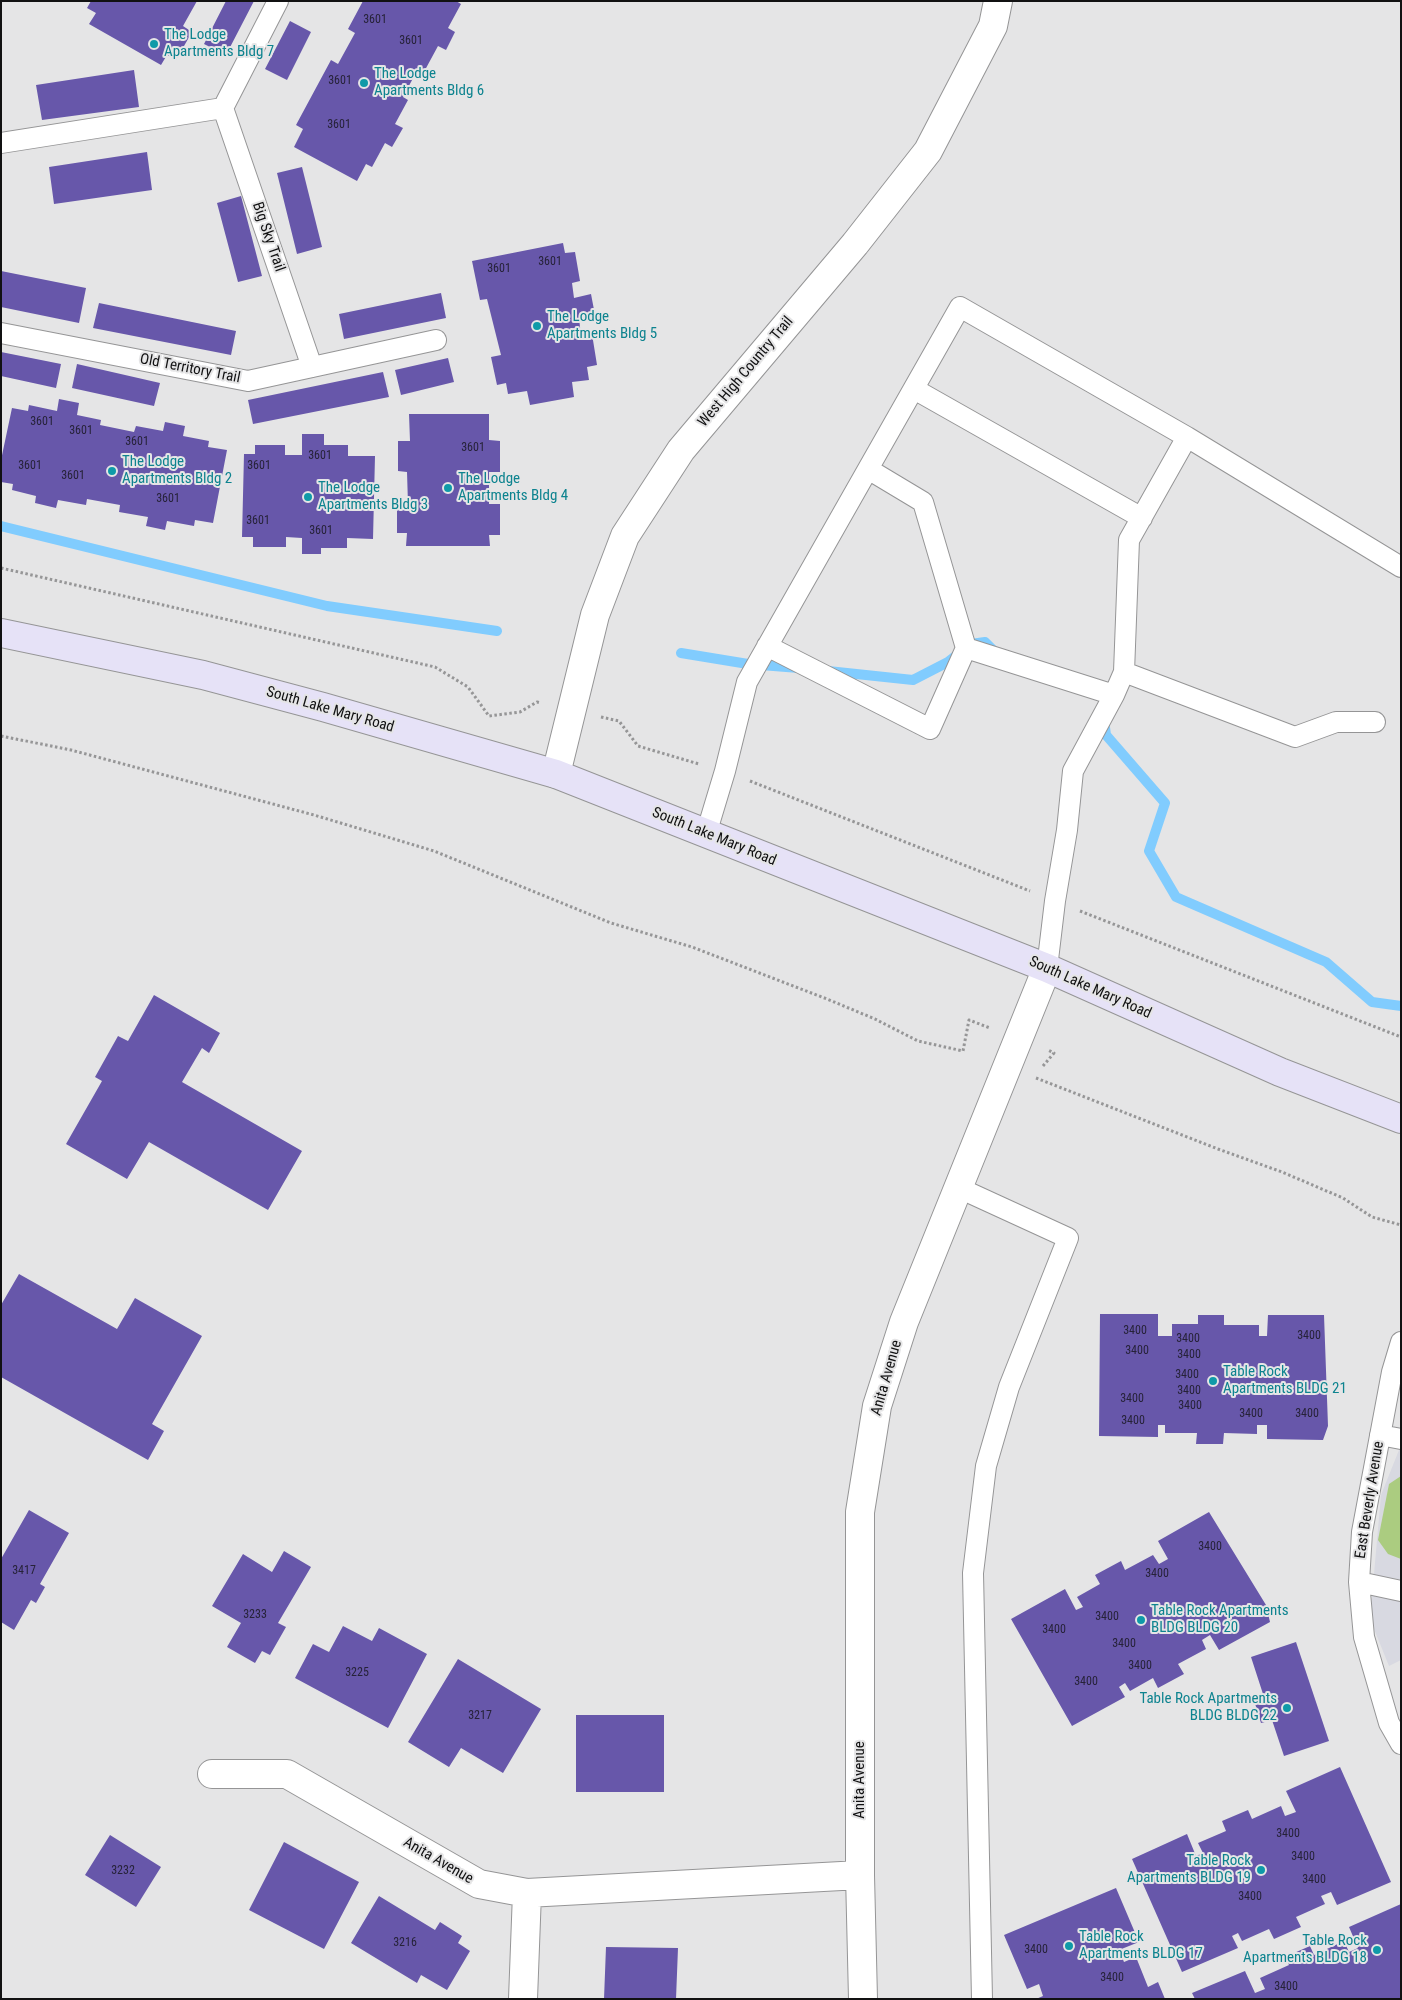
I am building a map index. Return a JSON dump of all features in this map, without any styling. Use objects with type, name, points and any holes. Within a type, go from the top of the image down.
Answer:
[{"type":"main road","name":"South Lake Mary Road","points":[[1,633],[203,675],[323,707],[556,774],[1047,968],[1280,1072],[1401,1118]]},
{"type":"street","name":"West High Country Trail","points":[[556,774],[595,615],[625,536],[680,450],[854,244],[928,151],[993,26],[998,1]]},
{"type":"street","name":"Anita Avenue","points":[[863,1999],[860,1876],[860,1512],[877,1406],[904,1322],[1047,968]]},
{"type":"street","name":"Anita Avenue","points":[[212,1774],[287,1774],[479,1884],[527,1893],[860,1876]]},
{"type":"street","points":[[523,1999],[527,1893]]},
{"type":"lane","points":[[1,143],[223,108],[278,1]]},
{"type":"lane","name":"Big Sky Trail","points":[[223,108],[312,367]]},
{"type":"lane","points":[[706,834],[725,771],[747,682],[960,307],[1187,437],[1401,567]]},
{"type":"lane","name":"Old Territory Trail","points":[[1,333],[248,381],[436,340]]},
{"type":"lane","points":[[914,389],[1142,518]]},
{"type":"lane","points":[[1047,968],[1055,901],[1067,830],[1073,771],[1124,672],[1129,540],[1187,437]]},
{"type":"lane","points":[[767,646],[930,729],[966,648],[923,502],[868,469]]},
{"type":"lane","points":[[966,648],[1114,694]]},
{"type":"lane","points":[[1124,672],[1294,736],[1336,722],[1375,722]]},
{"type":"lane","points":[[958,1188],[1068,1238],[1009,1387],[986,1466],[974,1564],[982,1999]]},
{"type":"lane","name":"East Beverly Avenue","points":[[1401,1342],[1392,1372],[1362,1532],[1359,1582],[1364,1637],[1389,1722],[1401,1744]]},
{"type":"lane","points":[[1380,1434],[1401,1439]]},
{"type":"lane","points":[[1359,1582],[1401,1591]]},
{"type":"path","points":[[1,736],[71,750],[314,815],[434,851],[612,923],[692,947],[827,999],[875,1019],[918,1041],[963,1051],[969,1020],[1054,1053],[1033,1077],[1282,1172],[1343,1198],[1372,1217],[1401,1225]]},
{"type":"shaded area","points":[[1401,1445],[1401,1660],[1389,1666],[1370,1619],[1381,1495]]},
{"type":"green space","points":[[1401,1476],[1401,1559],[1388,1554],[1378,1540],[1389,1484]]},
{"type":"building","name":"The Lodge Apartments Bldg 7","points":[[91,1],[197,1],[183,26],[192,32],[176,60],[167,55],[161,65],[89,24],[96,13],[87,8]]},
{"type":"building","points":[[226,1],[254,1],[226,55],[204,44]]},
{"type":"building","name":"The Lodge Apartments Bldg 6","points":[[363,1],[456,1],[461,4],[448,28],[455,32],[446,50],[438,46],[425,70],[419,67],[403,97],[408,100],[395,124],[403,128],[392,147],[385,143],[372,167],[366,164],[357,181],[294,147],[303,129],[296,125],[331,60],[338,64],[355,33],[348,29]]},
{"type":"building","points":[[290,21],[311,32],[287,80],[265,69]]},
{"type":"building","points":[[134,70],[139,107],[42,120],[36,85]]},
{"type":"building","points":[[147,152],[152,190],[54,204],[49,167]]},
{"type":"building","points":[[302,167],[322,247],[297,254],[277,173]]},
{"type":"building","points":[[241,196],[262,276],[238,282],[217,203]]},
{"type":"building","name":"The Lodge Apartments Bldg 5","points":[[563,243],[565,253],[575,252],[580,281],[572,283],[574,298],[591,294],[595,315],[579,318],[581,336],[592,334],[597,365],[587,367],[589,380],[572,382],[574,397],[530,405],[527,391],[508,394],[506,383],[497,385],[491,357],[501,355],[487,299],[480,300],[472,261]]},
{"type":"building","points":[[1,271],[86,288],[79,323],[1,307]]},
{"type":"building","points":[[441,293],[446,318],[344,339],[339,314]]},
{"type":"building","points":[[99,303],[236,331],[231,355],[93,328]]},
{"type":"building","points":[[1,352],[61,364],[56,388],[1,376]]},
{"type":"building","points":[[448,358],[454,382],[401,395],[395,370]]},
{"type":"building","points":[[77,364],[160,383],[154,406],[72,388]]},
{"type":"building","points":[[383,372],[389,397],[253,424],[248,400]]},
{"type":"building","name":"The Lodge Apartments Bldg 2","points":[[59,399],[79,403],[77,415],[101,420],[100,425],[134,432],[136,426],[163,431],[165,422],[185,426],[183,436],[209,441],[208,447],[227,450],[213,523],[195,520],[194,526],[167,521],[165,530],[146,526],[148,517],[119,512],[120,505],[87,499],[86,505],[58,500],[56,508],[35,503],[36,496],[12,490],[13,484],[1,482],[1,460],[12,408],[28,411],[29,405],[57,411]]},
{"type":"building","name":"The Lodge Apartments Bldg 4","points":[[409,414],[489,414],[489,440],[500,441],[500,472],[489,472],[489,504],[500,504],[500,535],[489,535],[490,546],[406,546],[407,533],[397,533],[397,504],[408,504],[407,472],[398,471],[398,441],[410,441]]},
{"type":"building","name":"The Lodge Apartments Bldg 3","points":[[302,434],[324,434],[324,445],[348,445],[348,456],[375,456],[373,539],[347,538],[347,548],[321,548],[321,554],[302,554],[302,538],[286,537],[286,547],[253,547],[253,537],[242,537],[244,454],[255,454],[255,445],[285,445],[285,455],[302,455]]},
{"type":"building","points":[[154,995],[220,1033],[209,1053],[202,1048],[182,1082],[302,1151],[268,1210],[149,1142],[127,1179],[66,1144],[102,1081],[95,1077],[118,1036],[128,1041]]},
{"type":"building","points":[[19,1274],[117,1329],[135,1298],[202,1336],[152,1424],[164,1431],[148,1460],[1,1377],[1,1305]]},
{"type":"building","name":"Table Rock Apartments BLDG 21","points":[[1100,1314],[1158,1314],[1158,1336],[1172,1336],[1172,1324],[1198,1324],[1198,1315],[1224,1315],[1224,1325],[1259,1325],[1259,1336],[1267,1336],[1268,1315],[1324,1315],[1328,1426],[1323,1440],[1267,1439],[1267,1425],[1257,1425],[1257,1434],[1224,1433],[1223,1444],[1196,1444],[1197,1433],[1165,1433],[1165,1425],[1158,1425],[1158,1437],[1099,1436]]},
{"type":"building","points":[[29,1510],[69,1533],[40,1584],[45,1587],[36,1603],[31,1600],[14,1630],[1,1622],[1,1559]]},
{"type":"building","name":"Table Rock Apartments BLDG BLDG 20","points":[[1209,1512],[1266,1605],[1270,1622],[1219,1650],[1210,1635],[1202,1640],[1206,1649],[1178,1664],[1184,1674],[1158,1688],[1153,1678],[1130,1691],[1125,1683],[1119,1687],[1125,1697],[1072,1726],[1011,1619],[1065,1589],[1076,1610],[1083,1607],[1077,1597],[1100,1584],[1095,1575],[1121,1561],[1125,1570],[1153,1555],[1159,1564],[1168,1559],[1158,1541]]},
{"type":"building","points":[[284,1551],[311,1567],[278,1623],[286,1627],[270,1655],[262,1651],[255,1663],[227,1647],[241,1623],[212,1606],[243,1554],[272,1572]]},
{"type":"building","points":[[343,1626],[372,1641],[379,1628],[427,1654],[388,1728],[295,1678],[313,1644],[329,1652]]},
{"type":"building","name":"Table Rock Apartments BLDG BLDG 22","points":[[1296,1642],[1329,1741],[1284,1756],[1272,1720],[1261,1723],[1253,1697],[1263,1694],[1251,1657]]},
{"type":"building","points":[[458,1659],[541,1709],[503,1773],[461,1748],[449,1767],[408,1742]]},
{"type":"building","points":[[576,1715],[664,1715],[664,1792],[576,1792]]},
{"type":"building","name":"Table Rock Apartments BLDG 19","points":[[1340,1767],[1391,1882],[1337,1905],[1331,1892],[1321,1896],[1325,1904],[1296,1917],[1301,1927],[1274,1939],[1269,1929],[1242,1941],[1238,1933],[1232,1936],[1238,1948],[1182,1972],[1132,1859],[1187,1834],[1196,1856],[1203,1853],[1198,1843],[1226,1831],[1222,1821],[1248,1810],[1252,1819],[1281,1806],[1285,1816],[1296,1812],[1286,1791]]},
{"type":"building","points":[[110,1835],[161,1867],[136,1907],[85,1875]]},
{"type":"building","points":[[284,1842],[359,1882],[324,1949],[249,1910]]},
{"type":"building","name":"Table Rock Apartments BLDG 17","points":[[1116,1888],[1139,1942],[1119,1950],[1124,1962],[1136,1957],[1148,1987],[1158,1982],[1165,1999],[1036,1999],[1043,1996],[1039,1984],[1027,1989],[1004,1935]]},
{"type":"building","points":[[379,1896],[435,1930],[440,1922],[462,1936],[458,1943],[470,1951],[447,1990],[421,1975],[417,1983],[351,1943]]},
{"type":"building","name":"Table Rock Apartments BLDG 18","points":[[1401,1904],[1401,1999],[1195,1999],[1192,1993],[1245,1971],[1255,1993],[1265,1989],[1260,1978],[1289,1965],[1285,1957],[1310,1946],[1314,1955],[1344,1941],[1349,1952],[1358,1948],[1349,1927]]},
{"type":"building","points":[[606,1947],[678,1948],[676,1999],[604,1999]]},
{"type":"waterway","points":[[1,526],[327,606],[497,631]]},
{"type":"waterway","points":[[828,671],[913,680],[948,662],[971,644],[985,642],[997,654]]},
{"type":"waterway","points":[[681,653],[748,664],[799,668]]},
{"type":"waterway","points":[[1104,720],[1106,735],[1165,803],[1149,851],[1176,897],[1326,962],[1372,1002],[1401,1006]]},
{"type":"place","name":"The Lodge Apartments Bldg 7","points":[[154,44]]},
{"type":"place","name":"The Lodge Apartments Bldg 6","points":[[364,83]]},
{"type":"place","name":"The Lodge Apartments Bldg 5","points":[[537,326]]},
{"type":"place","name":"The Lodge Apartments Bldg 2","points":[[112,471]]},
{"type":"place","name":"The Lodge Apartments Bldg 4","points":[[448,488]]},
{"type":"place","name":"The Lodge Apartments Bldg 3","points":[[308,497]]},
{"type":"place","name":"Table Rock Apartments BLDG 21","points":[[1213,1381]]},
{"type":"place","name":"Table Rock Apartments BLDG BLDG 20","points":[[1141,1620]]},
{"type":"place","name":"Table Rock Apartments BLDG BLDG 22","points":[[1287,1708]]},
{"type":"place","name":"Table Rock Apartments BLDG 19","points":[[1261,1870]]},
{"type":"place","name":"Table Rock Apartments BLDG 17","points":[[1069,1946]]},
{"type":"place","name":"Table Rock Apartments BLDG 18","points":[[1377,1950]]}]
